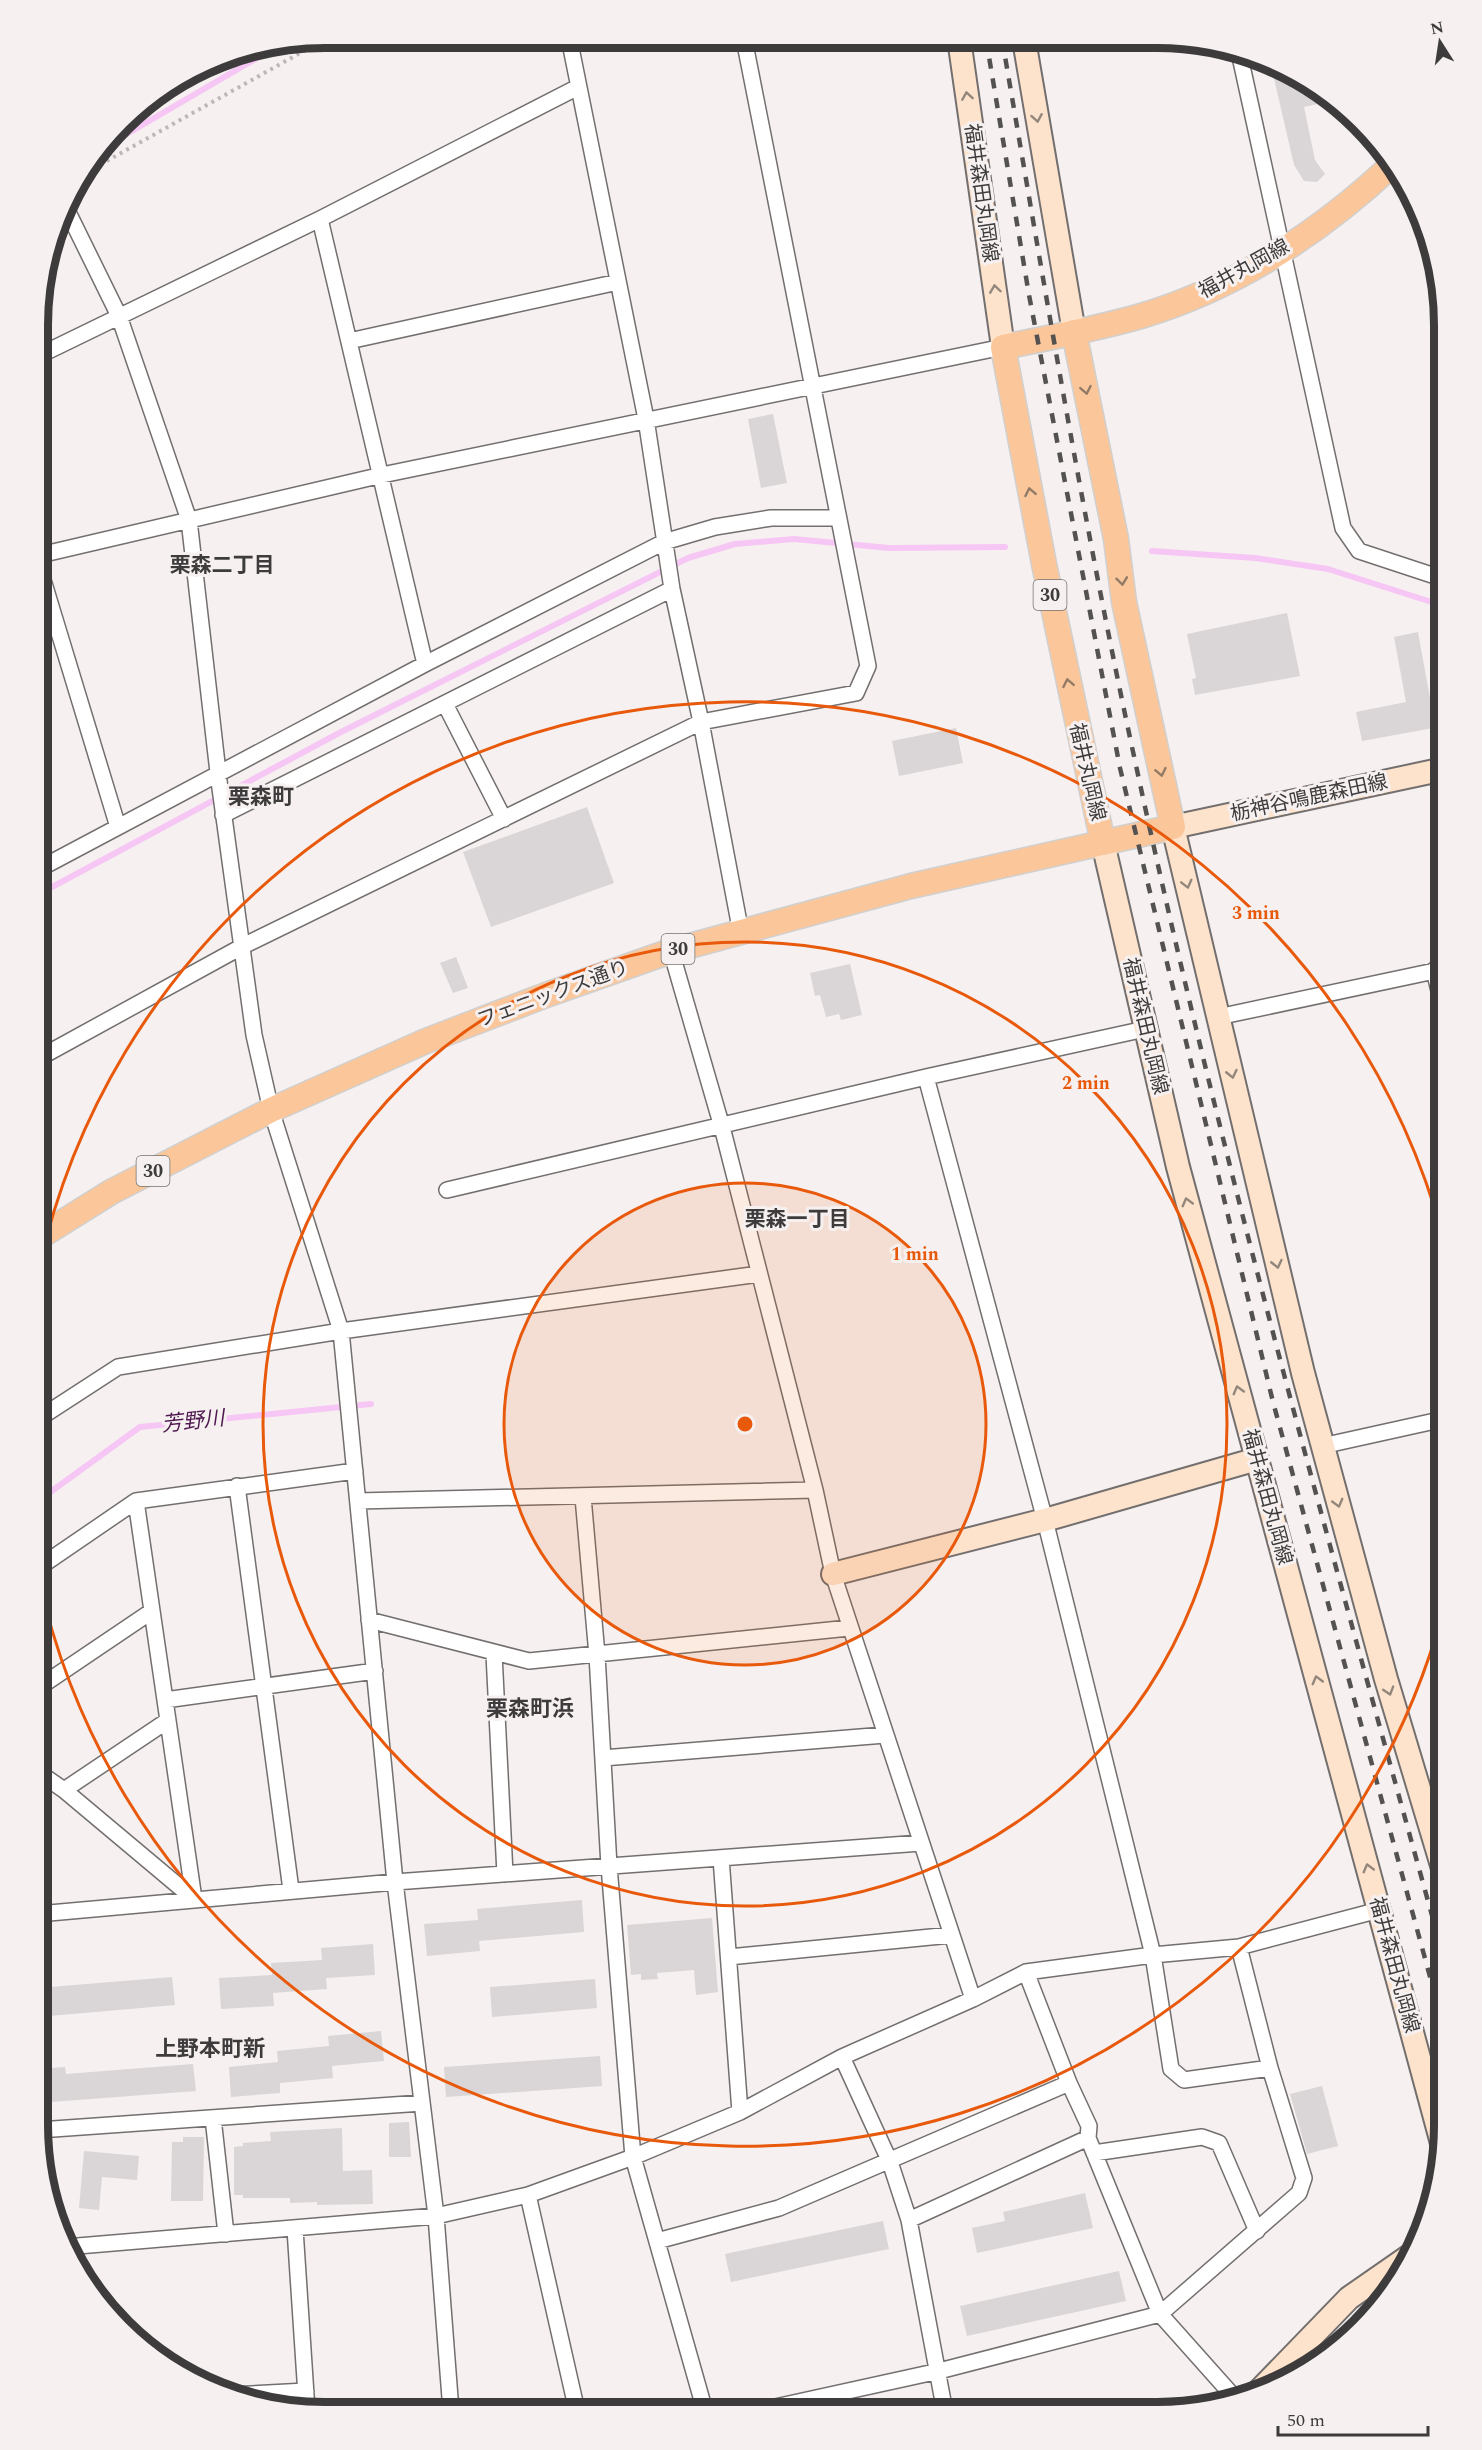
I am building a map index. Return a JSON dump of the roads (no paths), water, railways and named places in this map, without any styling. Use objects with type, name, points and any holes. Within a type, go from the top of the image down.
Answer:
[{"type":"main road","name":"福井森田丸岡線","points":[[959,48],[1004,347]]},
{"type":"main road","points":[[1025,48],[1074,332],[1116,539],[1124,602],[1173,827],[1322,1446],[1386,1679],[1434,1839]]},
{"type":"main road","name":"福井丸岡線","points":[[1173,827],[1103,843],[1051,599],[1004,347],[1140,316],[1176,304],[1246,273],[1281,252],[1386,170]]},
{"type":"main road","name":"栃神谷鳴鹿森田線","points":[[1173,827],[1434,771]]},
{"type":"main road","name":"福井森田丸岡線","points":[[1103,843],[1178,1167],[1434,2114]]},
{"type":"main road","name":"フェニックス通り","points":[[48,1231],[111,1192],[271,1110],[426,1041],[546,995],[671,951],[911,886],[1103,843]]},
{"type":"main road","points":[[833,1574],[1045,1520],[1257,1460]]},
{"type":"main road","points":[[1274,2376],[1349,2298],[1395,2266]]},
{"type":"street","points":[[571,48],[646,419],[672,589],[701,722],[741,933]]},
{"type":"street","points":[[48,1053],[243,946],[701,722],[856,693],[868,666],[837,519],[746,48]]},
{"type":"street","points":[[1241,61],[1343,528],[1359,551],[1434,576]]},
{"type":"street","points":[[48,351],[320,219],[578,87]]},
{"type":"street","points":[[70,217],[119,316],[189,520],[223,815],[254,1035],[271,1110],[341,1330],[395,1882],[436,2216],[450,2402]]},
{"type":"street","points":[[320,219],[425,664]]},
{"type":"street","points":[[349,341],[618,282]]},
{"type":"street","points":[[48,553],[382,475],[1004,347]]},
{"type":"street","points":[[48,864],[219,777],[425,664],[664,542],[716,527],[771,518],[837,519]]},
{"type":"street","points":[[223,815],[672,589]]},
{"type":"street","points":[[48,596],[118,827]]},
{"type":"street","points":[[445,704],[504,819]]},
{"type":"street","points":[[671,951],[722,1127],[815,1490],[833,1574],[973,2000]]},
{"type":"street","points":[[1218,1017],[1434,970]]},
{"type":"street","points":[[447,1190],[722,1127],[926,1077],[1145,1029]]},
{"type":"street","points":[[926,1077],[1045,1520],[1154,1955],[1171,2069],[1184,2080],[1270,2068]]},
{"type":"street","points":[[48,1412],[118,1367],[341,1330],[759,1274]]},
{"type":"street","points":[[1322,1446],[1434,1421]]},
{"type":"street","points":[[48,1561],[136,1500],[355,1471]]},
{"type":"street","points":[[237,1485],[291,1890]]},
{"type":"street","points":[[358,1502],[815,1490]]},
{"type":"street","points":[[583,1497],[597,1655],[609,1866],[633,2157],[702,2402]]},
{"type":"street","points":[[136,1500],[194,1899]]},
{"type":"street","points":[[48,1681],[152,1611]]},
{"type":"street","points":[[369,1620],[494,1654],[529,1661],[849,1628]]},
{"type":"street","points":[[494,1654],[505,1874]]},
{"type":"street","points":[[165,1700],[375,1671]]},
{"type":"street","points":[[64,1790],[167,1721]]},
{"type":"street","points":[[603,1758],[885,1735]]},
{"type":"street","points":[[48,1779],[194,1899]]},
{"type":"street","points":[[48,1913],[291,1890],[921,1843]]},
{"type":"street","points":[[721,1858],[740,2112]]},
{"type":"street","points":[[77,2246],[436,2216],[528,2195],[633,2157],[740,2112],[842,2057],[973,2000],[1026,1972],[1154,1955],[1239,1947],[1379,1910]]},
{"type":"street","points":[[729,1957],[951,1935]]},
{"type":"street","points":[[798,2402],[939,2371],[1160,2314],[1299,2193],[1304,2178],[1270,2068],[1239,1947]]},
{"type":"street","points":[[1026,1972],[1069,2083],[1089,2126],[1088,2138],[1160,2314],[1230,2393]]},
{"type":"street","points":[[842,2057],[890,2162],[909,2220],[944,2402]]},
{"type":"street","points":[[657,2241],[778,2208],[890,2162],[1069,2083]]},
{"type":"street","points":[[48,2129],[422,2103]]},
{"type":"street","points":[[213,2118],[226,2234]]},
{"type":"street","points":[[1094,2153],[1202,2137],[1219,2143],[1257,2231]]},
{"type":"street","points":[[909,2220],[1088,2138]]},
{"type":"street","points":[[528,2195],[575,2402]]},
{"type":"street","points":[[295,2229],[307,2401]]},
{"type":"street","points":[[256,2394],[306,2391]]},
{"type":"waterway","points":[[122,137],[262,55]]},
{"type":"waterway","points":[[48,889],[341,732],[688,558],[735,544],[794,539],[889,548],[1005,547]]},
{"type":"waterway","points":[[1152,551],[1255,558],[1328,569],[1434,603]]},
{"type":"waterway","name":"芳野川","points":[[48,1494],[140,1427],[371,1404]]},
{"type":"railway","points":[[988,48],[1029,295],[1120,768],[1273,1402],[1434,1991]]},
{"type":"railway","points":[[1004,48],[1099,588],[1170,920],[1243,1218],[1434,1923]]},
{"type":"district","name":"栗森二丁目","points":[[222,566]]},
{"type":"district","name":"栗森町","points":[[261,797]]},
{"type":"district","name":"栗森一丁目","points":[[797,1220]]},
{"type":"district","name":"栗森町浜","points":[[530,1709]]},
{"type":"district","name":"上野本町新","points":[[210,2049]]}]
